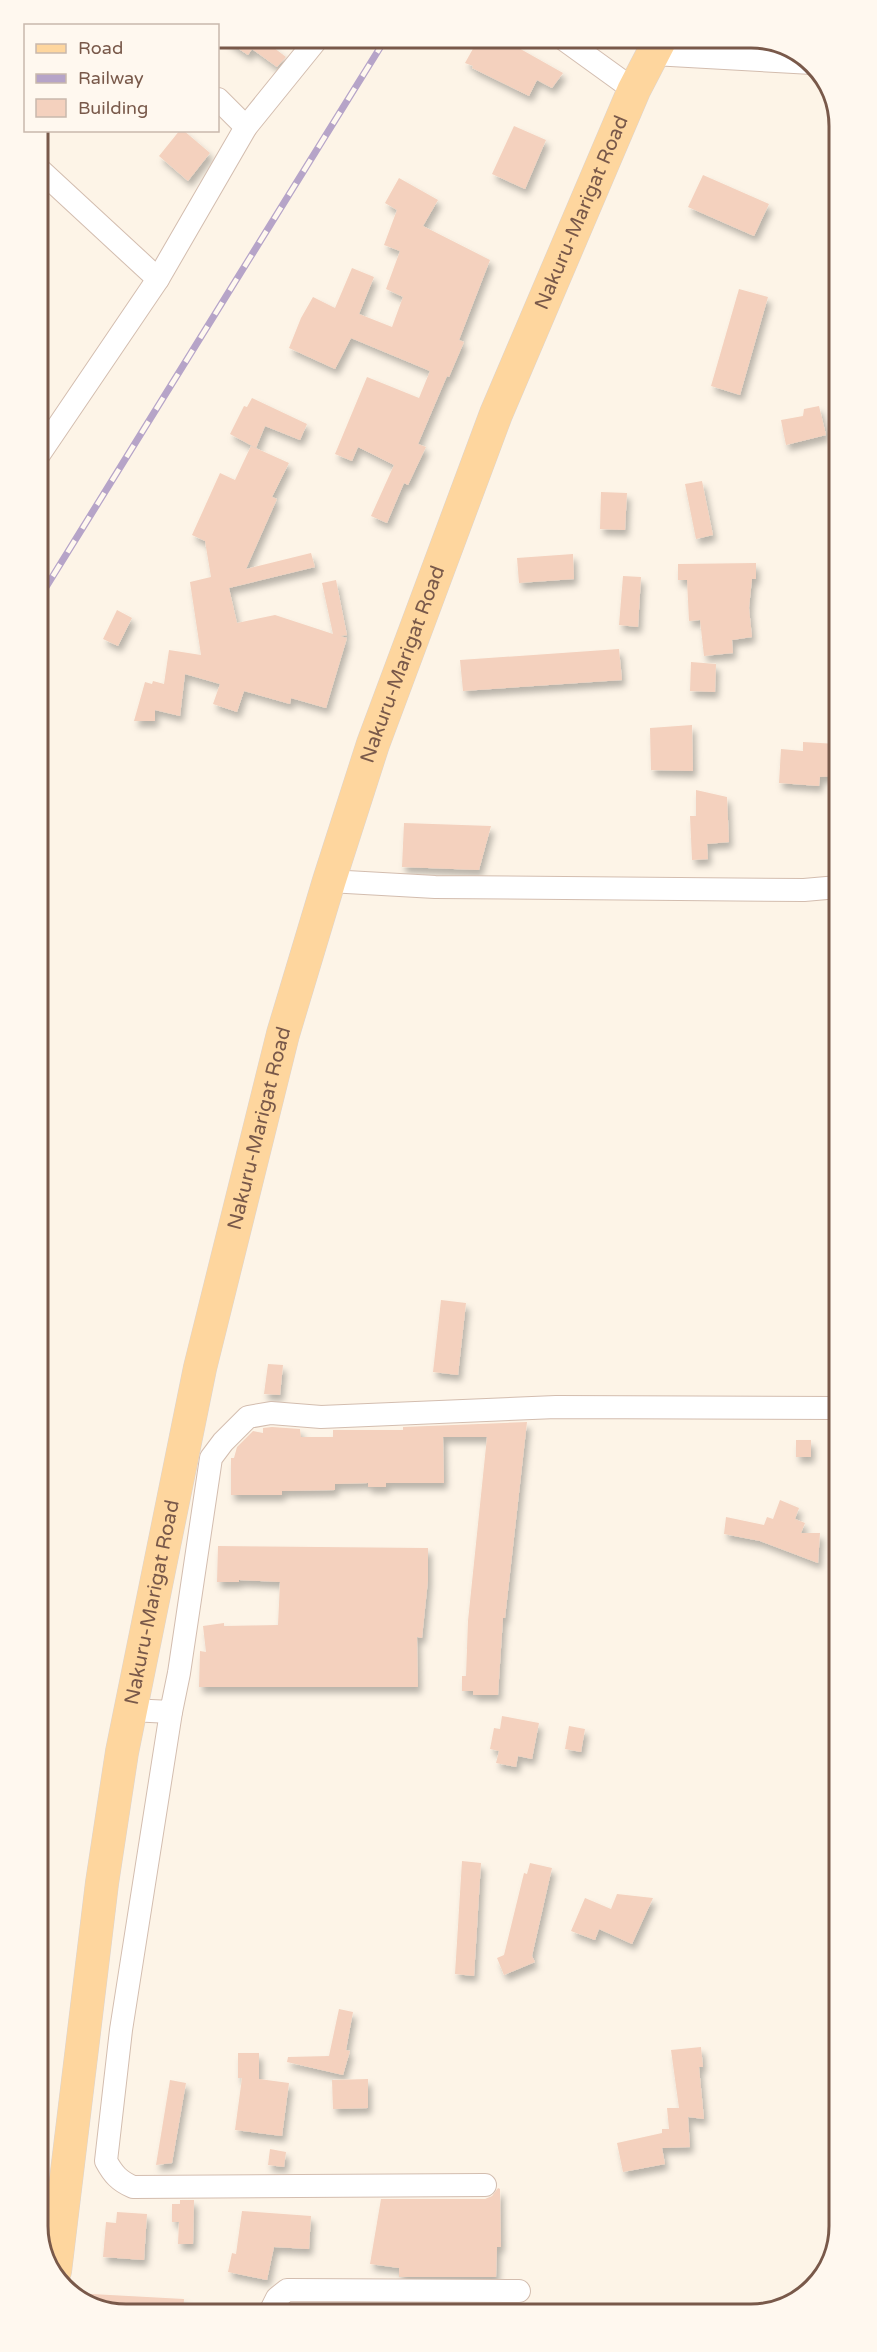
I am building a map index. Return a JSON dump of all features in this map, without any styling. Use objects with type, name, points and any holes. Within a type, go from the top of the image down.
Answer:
[{"type":"main road","name":"Nakuru-Marigat Road","points":[[56,2260],[102,1883],[130,1710],[200,1368],[283,1034],[373,744],[496,414],[634,90],[656,48]]},
{"type":"street","points":[[48,441],[158,279],[246,127],[310,48]]},
{"type":"street","points":[[576,48],[634,90]]},
{"type":"street","points":[[678,48],[791,59]]},
{"type":"street","points":[[219,100],[246,127]]},
{"type":"street","points":[[48,177],[158,279]]},
{"type":"street","points":[[329,881],[435,887],[829,889]]},
{"type":"street","points":[[485,2185],[133,2187],[121,2182],[112,2173],[106,2161],[121,2030],[211,1458],[223,1442],[248,1417],[271,1413],[321,1417],[556,1407],[829,1408]]},
{"type":"street","points":[[130,1710],[171,1712]]},
{"type":"street","points":[[274,2304],[277,2298],[287,2290],[519,2291]]},
{"type":"building","points":[[237,48],[274,48],[286,57],[277,67],[252,49],[248,55]]},
{"type":"building","points":[[473,48],[519,48],[563,73],[552,88],[537,80],[529,96],[465,63]]},
{"type":"building","points":[[514,126],[546,140],[525,189],[492,174]]},
{"type":"building","points":[[178,132],[185,132],[210,153],[188,181],[159,156]]},
{"type":"building","points":[[703,175],[769,204],[754,236],[688,207]]},
{"type":"building","points":[[399,178],[438,200],[423,226],[490,260],[459,340],[464,342],[418,444],[426,447],[408,485],[404,483],[387,523],[371,516],[394,465],[358,447],[352,461],[335,454],[367,377],[419,398],[430,371],[351,338],[335,369],[289,348],[301,318],[313,297],[335,308],[352,268],[374,277],[359,314],[392,327],[403,297],[386,289],[400,251],[384,245],[397,210],[385,203]]},
{"type":"building","points":[[739,289],[768,297],[740,395],[711,386]]},
{"type":"building","points":[[252,398],[307,424],[300,440],[265,426],[256,448],[230,434],[244,406],[247,407]]},
{"type":"building","points":[[819,406],[826,435],[786,445],[781,420],[803,416],[804,409]]},
{"type":"building","points":[[251,446],[289,463],[272,497],[277,499],[246,569],[311,553],[315,567],[229,588],[237,623],[275,615],[333,634],[322,583],[336,580],[347,635],[340,636],[347,638],[326,708],[291,698],[290,704],[244,691],[237,712],[213,704],[220,684],[185,674],[180,716],[155,710],[155,721],[134,721],[145,682],[152,684],[153,681],[164,684],[169,650],[201,655],[190,582],[211,577],[205,541],[192,535],[220,473],[235,480]]},
{"type":"building","points":[[702,481],[713,535],[696,539],[685,484]]},
{"type":"building","points":[[601,492],[627,493],[625,530],[600,529]]},
{"type":"building","points":[[573,554],[574,579],[519,583],[517,558]]},
{"type":"building","points":[[756,563],[756,579],[752,579],[749,608],[752,637],[732,640],[733,653],[704,656],[700,620],[689,621],[687,580],[678,580],[678,564]]},
{"type":"building","points":[[623,576],[641,577],[638,627],[619,625]]},
{"type":"building","points":[[117,610],[132,618],[118,646],[103,639]]},
{"type":"building","points":[[619,649],[622,680],[463,691],[460,660]]},
{"type":"building","points":[[691,662],[716,664],[715,692],[690,691]]},
{"type":"building","points":[[692,725],[693,771],[651,770],[650,728]]},
{"type":"building","points":[[803,742],[829,744],[829,776],[820,777],[819,786],[779,783],[781,749],[803,751]]},
{"type":"building","points":[[696,790],[727,797],[729,842],[707,844],[708,859],[692,860],[690,816],[696,816]]},
{"type":"building","points":[[404,823],[491,826],[479,870],[402,867]]},
{"type":"building","points":[[441,1300],[466,1303],[458,1375],[433,1372]]},
{"type":"building","points":[[268,1364],[283,1365],[280,1395],[264,1394]]},
{"type":"building","points":[[527,1422],[505,1618],[503,1618],[498,1695],[473,1695],[473,1691],[462,1691],[462,1676],[466,1676],[468,1621],[487,1437],[443,1437],[444,1483],[386,1483],[386,1487],[368,1487],[368,1483],[335,1484],[335,1490],[282,1491],[282,1495],[231,1495],[231,1458],[234,1458],[237,1447],[253,1431],[263,1433],[263,1428],[300,1429],[301,1437],[333,1437],[333,1430],[403,1430],[403,1427]]},
{"type":"building","points":[[796,1440],[811,1440],[811,1457],[796,1457]]},
{"type":"building","points":[[780,1500],[799,1508],[795,1519],[805,1523],[801,1533],[820,1533],[818,1563],[760,1541],[724,1534],[726,1517],[764,1525],[767,1517],[773,1519]]},
{"type":"building","points":[[218,1546],[428,1548],[428,1580],[422,1638],[417,1637],[418,1687],[199,1687],[200,1651],[206,1652],[203,1626],[224,1623],[224,1626],[278,1625],[280,1582],[239,1580],[239,1582],[217,1582]]},
{"type":"building","points":[[502,1716],[539,1723],[532,1759],[518,1756],[516,1767],[496,1763],[499,1751],[490,1749],[494,1728],[500,1729]]},
{"type":"building","points":[[569,1726],[585,1729],[581,1752],[565,1749]]},
{"type":"building","points":[[462,1861],[481,1863],[474,1976],[455,1974]]},
{"type":"building","points":[[530,1863],[552,1868],[532,1956],[535,1962],[504,1975],[497,1958],[504,1955],[524,1873],[527,1874]]},
{"type":"building","points":[[617,1894],[653,1898],[632,1944],[599,1929],[595,1940],[571,1931],[585,1898],[611,1909]]},
{"type":"building","points":[[339,2009],[353,2012],[346,2050],[350,2051],[343,2075],[287,2062],[288,2057],[329,2056]]},
{"type":"building","points":[[701,2047],[703,2067],[699,2067],[704,2119],[688,2117],[690,2147],[662,2148],[665,2164],[623,2172],[617,2143],[662,2133],[662,2129],[669,2129],[667,2108],[679,2108],[671,2050]]},
{"type":"building","points":[[238,2053],[259,2053],[259,2079],[289,2083],[282,2136],[235,2130],[242,2078],[238,2078]]},
{"type":"building","points":[[368,2079],[368,2108],[333,2109],[332,2080]]},
{"type":"building","points":[[170,2080],[186,2083],[172,2163],[156,2165]]},
{"type":"building","points":[[270,2149],[286,2152],[284,2167],[268,2165]]},
{"type":"building","points":[[498,2188],[500,2189],[501,2247],[497,2247],[496,2277],[399,2277],[399,2268],[370,2264],[381,2199],[485,2199],[492,2196]]},
{"type":"building","points":[[180,2200],[194,2200],[193,2244],[178,2244],[179,2222],[172,2222],[172,2204],[180,2204]]},
{"type":"building","points":[[242,2211],[311,2216],[309,2249],[274,2247],[267,2280],[228,2272],[232,2253],[236,2254]]},
{"type":"building","points":[[117,2212],[147,2214],[144,2260],[103,2257],[106,2222],[116,2223]]},
{"type":"building","points":[[87,2294],[184,2299],[184,2304],[121,2304]]},
{"type":"railway","points":[[48,584],[380,48]]}]
